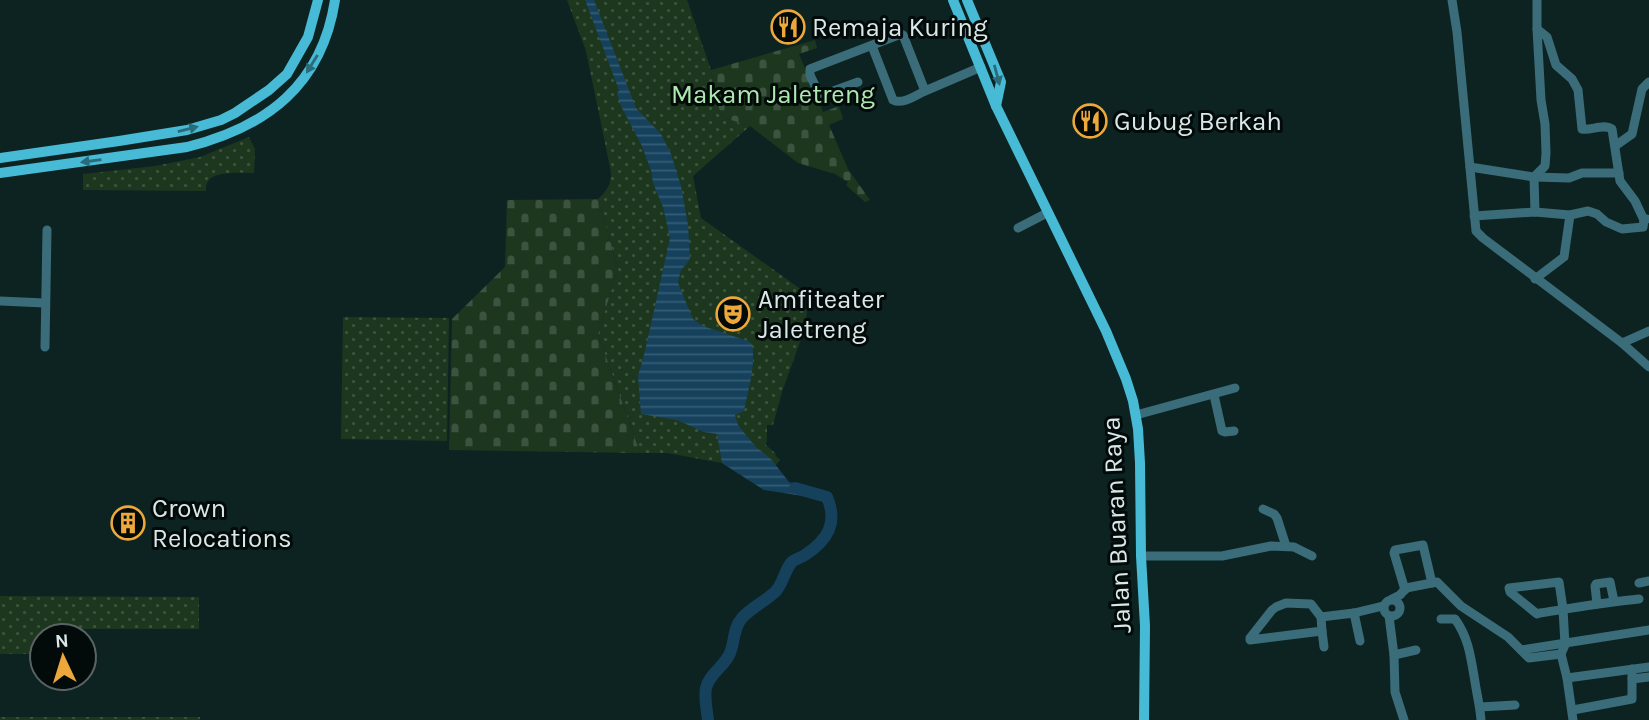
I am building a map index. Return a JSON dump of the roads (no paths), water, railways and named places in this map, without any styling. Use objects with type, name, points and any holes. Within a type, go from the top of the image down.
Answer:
[{"type":"main road","points":[[0,158],[187,130],[221,120],[269,90],[287,74],[309,37],[318,0]]},
{"type":"main road","points":[[0,173],[187,147],[236,131],[271,112],[296,88],[320,51],[332,19],[335,0]]},
{"type":"main road","name":"Jalan Buaran Raya","points":[[953,0],[996,106],[1106,331],[1126,379],[1136,415],[1145,626],[1144,720]]},
{"type":"main road","name":"Jalan Buaran Raya","points":[[967,0],[1001,82],[996,106]]},
{"type":"main road","points":[[119,141],[121,157]]},
{"type":"street","points":[[1452,0],[1476,231],[1535,279],[1622,343],[1649,368]]},
{"type":"street","points":[[1535,212],[1534,177],[1545,166],[1546,153],[1536,29],[1537,0]]},
{"type":"street","points":[[1474,216],[1535,212],[1570,215],[1588,211],[1625,230],[1643,227],[1647,219],[1620,181],[1612,130],[1609,127],[1581,129],[1578,90],[1572,79],[1556,65],[1547,37],[1536,29]]},
{"type":"street","points":[[858,82],[819,94],[810,69],[901,34],[925,91]]},
{"type":"street","points":[[872,46],[893,100],[898,102],[981,67]]},
{"type":"street","points":[[1615,146],[1632,134],[1642,89],[1649,82]]},
{"type":"street","points":[[1470,167],[1534,177],[1569,178],[1582,173],[1619,173]]},
{"type":"street","points":[[1018,228],[1048,213]]},
{"type":"street","points":[[1535,279],[1564,257],[1570,215]]},
{"type":"street","points":[[45,347],[47,230]]},
{"type":"street","points":[[0,301],[45,303]]},
{"type":"street","points":[[1622,343],[1649,331]]},
{"type":"street","points":[[1136,415],[1235,388]]},
{"type":"street","points":[[1214,395],[1222,431],[1234,431]]},
{"type":"street","points":[[1262,509],[1277,518],[1286,546]]},
{"type":"street","points":[[1405,590],[1395,550],[1423,545],[1433,583]]},
{"type":"street","points":[[1141,556],[1222,555],[1286,546],[1312,556]]},
{"type":"street","points":[[1404,720],[1395,692],[1389,615],[1384,611],[1384,606],[1387,601],[1405,590],[1437,582],[1461,606],[1499,630],[1530,659],[1560,654]]},
{"type":"street","points":[[1632,674],[1632,697],[1629,701],[1573,715],[1560,654],[1565,645],[1563,610],[1559,582],[1509,589],[1537,614],[1563,610],[1614,601],[1639,599]]},
{"type":"street","points":[[1597,604],[1596,584],[1610,582],[1614,601]]},
{"type":"street","points":[[1389,615],[1400,610],[1399,604],[1392,599]]},
{"type":"street","points":[[1322,631],[1264,639],[1262,623],[1276,607],[1286,603],[1309,603],[1321,617],[1324,647]]},
{"type":"street","points":[[1321,617],[1384,606]]},
{"type":"street","points":[[1354,613],[1360,641]]},
{"type":"street","points":[[1441,619],[1455,619],[1471,652],[1481,720]]},
{"type":"street","points":[[1521,650],[1649,630]]},
{"type":"street","points":[[1394,655],[1416,650]]},
{"type":"street","points":[[1632,674],[1649,667]]},
{"type":"street","points":[[1567,678],[1632,674],[1649,677]]},
{"type":"street","points":[[1480,707],[1516,705]]},
{"type":"water","points":[[585,0],[594,0],[636,108],[661,134],[671,154],[681,186],[688,225],[690,258],[681,270],[678,282],[693,319],[703,326],[752,344],[751,378],[744,411],[735,415],[738,425],[789,482],[811,488],[803,496],[764,490],[722,463],[717,434],[704,432],[677,420],[641,414],[638,376],[670,238],[651,170],[622,108],[617,94],[619,90]]},
{"type":"waterway","points":[[708,720],[706,688],[710,678],[730,653],[739,622],[776,591],[791,563],[820,543],[829,530],[831,515],[827,497],[795,488]]},
{"type":"place","name":"Remaja Kuring","points":[[788,27]]},
{"type":"place","name":"Gubug Berkah","points":[[1090,121]]},
{"type":"place","name":"Amfiteater Jaletreng","points":[[733,314]]},
{"type":"place","name":"Crown Relocations","points":[[128,523]]},
{"type":"park label","name":"Makam Jaletreng","points":[[773,94]]}]
